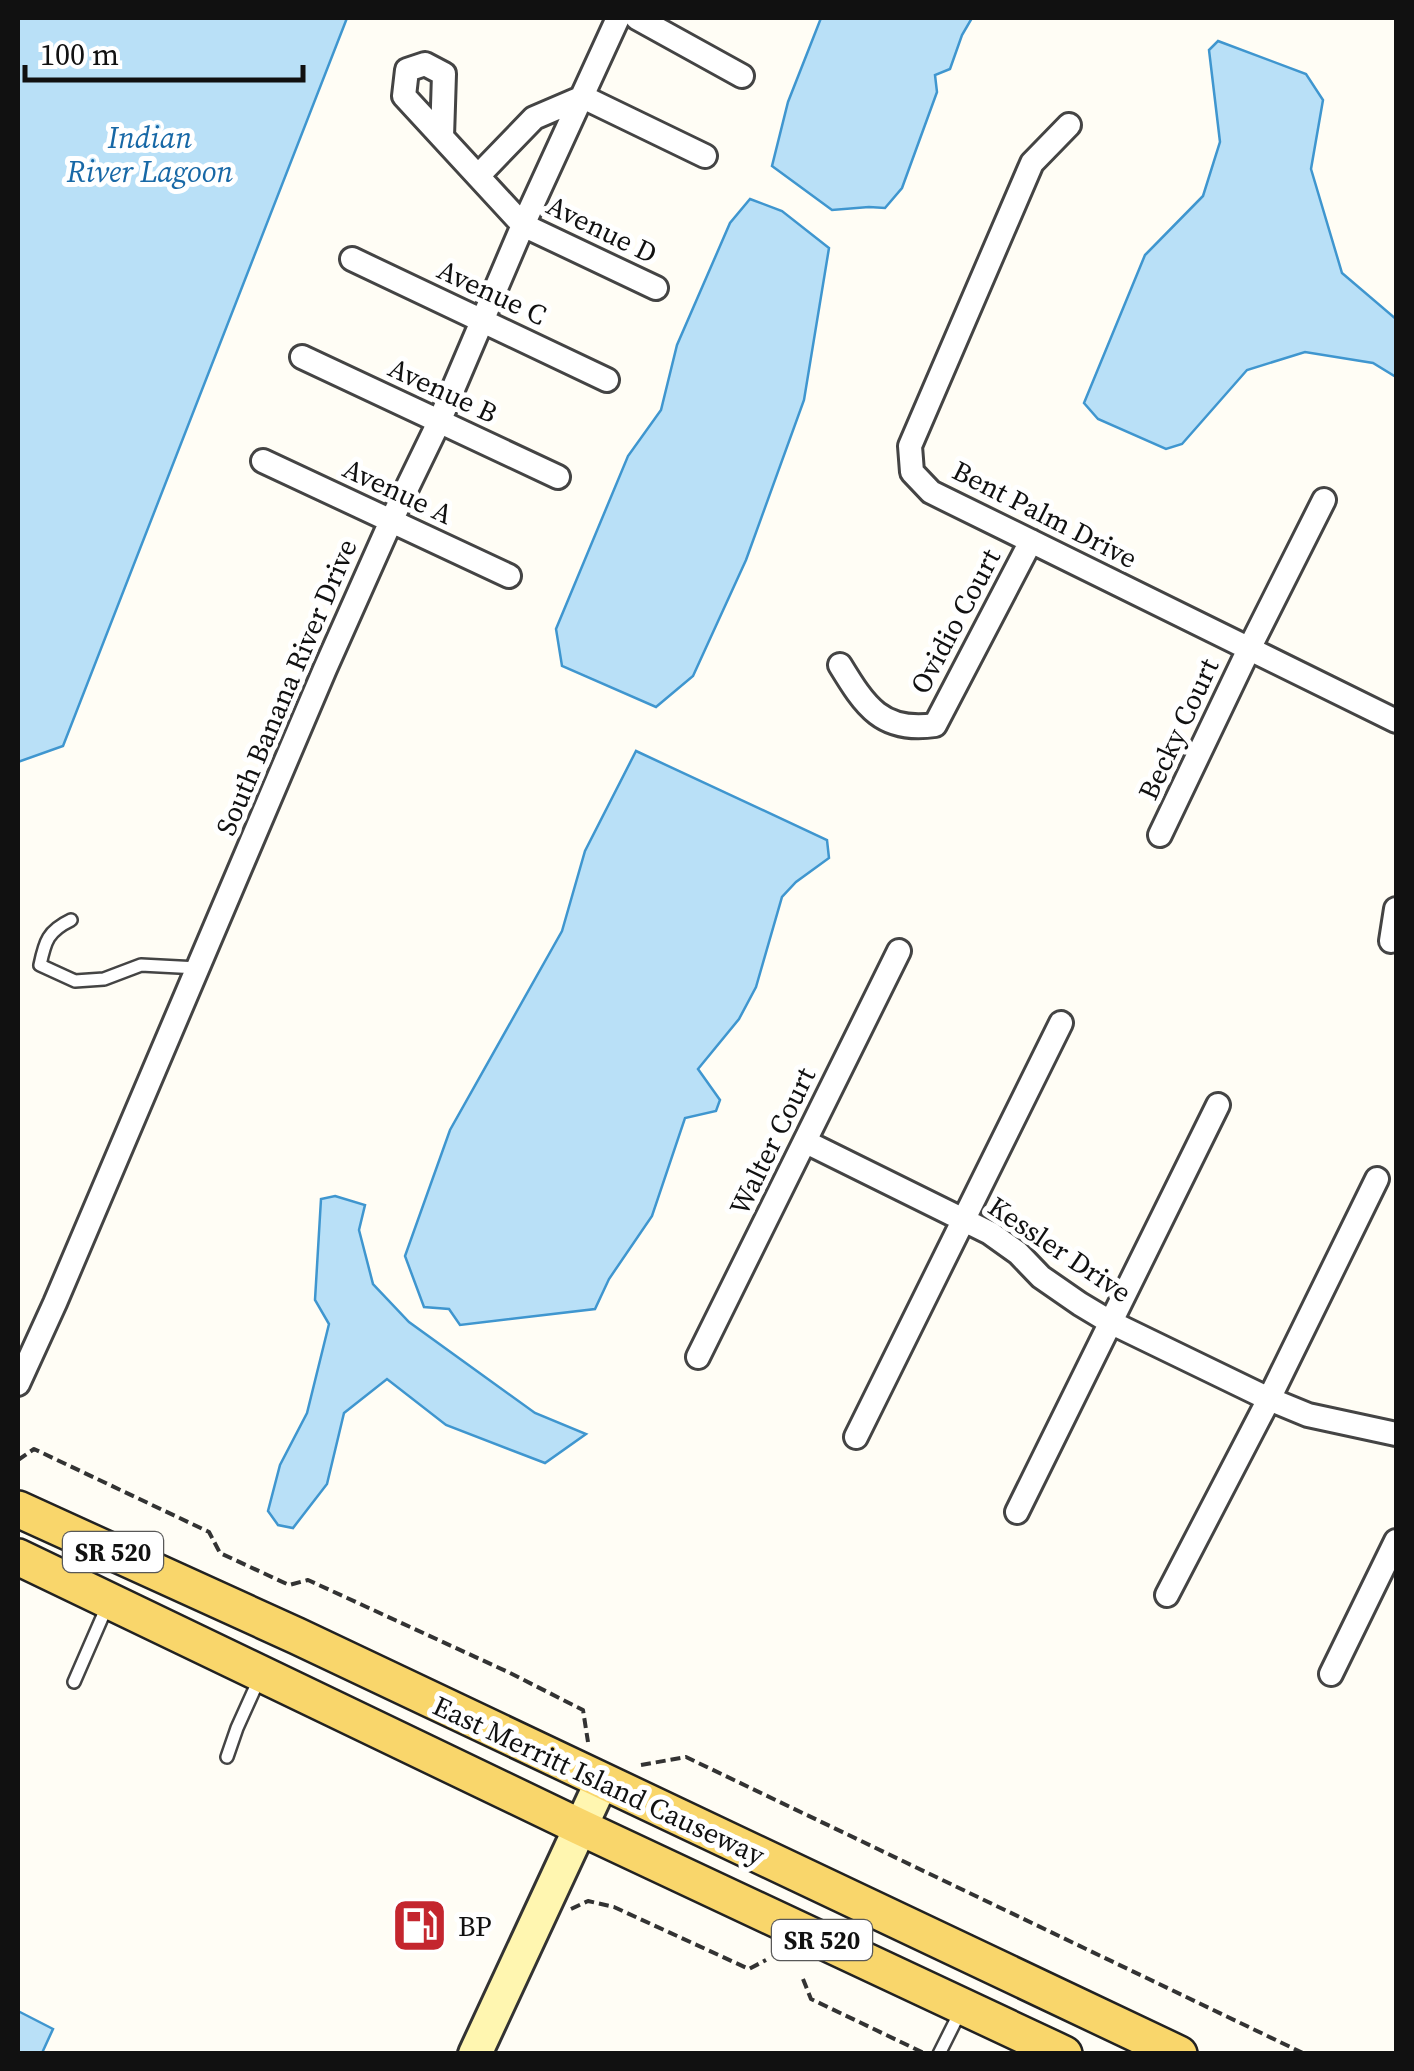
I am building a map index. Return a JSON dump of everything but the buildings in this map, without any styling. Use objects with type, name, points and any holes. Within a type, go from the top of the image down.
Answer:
[{"type":"main road","name":"East Merritt Island Causeway","points":[[18,1509],[297,1636],[1180,2054]]},
{"type":"main road","name":"East Merritt Island Causeway","points":[[18,1557],[1064,2054]]},
{"type":"street","name":"South Banana River Drive","points":[[18,1384],[391,521],[439,422],[523,225],[618,18]]},
{"type":"street","points":[[637,18],[742,76]]},
{"type":"street","points":[[478,176],[534,118],[584,97],[706,156]]},
{"type":"street","name":"Bent Palm Drive","points":[[1069,125],[1032,164],[910,446],[912,472],[930,492],[1396,721]]},
{"type":"street","name":"Avenue D","points":[[442,137],[523,225],[656,288]]},
{"type":"street","name":"Avenue C","points":[[352,259],[607,380]]},
{"type":"street","name":"Avenue B","points":[[302,358],[558,478]]},
{"type":"street","name":"Avenue A","points":[[262,461],[509,576]]},
{"type":"street","name":"Becky Court","points":[[1160,835],[1324,500]]},
{"type":"street","name":"Ovidio Court","points":[[840,665],[862,702],[885,720],[902,727],[934,725],[1031,541]]},
{"type":"street","points":[[1390,941],[1396,909]]},
{"type":"street","name":"Walter Court","points":[[698,1357],[898,951]]},
{"type":"street","points":[[856,1437],[1060,1023]]},
{"type":"street","points":[[1017,1512],[1218,1105]]},
{"type":"street","name":"Kessler Drive","points":[[806,1142],[1004,1243],[1041,1277],[1110,1322],[1308,1415],[1396,1434]]},
{"type":"street","points":[[1167,1595],[1270,1400],[1377,1179]]},
{"type":"street","points":[[1331,1674],[1396,1542]]},
{"type":"street","points":[[475,2054],[602,1781]]},
{"type":"lane","points":[[70,920],[55,928],[44,945],[40,965],[75,981],[104,979],[141,965],[198,968]]},
{"type":"lane","points":[[74,1682],[108,1602]]},
{"type":"lane","points":[[227,1756],[261,1674]]},
{"type":"lane","points":[[939,2054],[962,2006]]},
{"type":"path","points":[[18,1460],[34,1449],[208,1532],[220,1552],[289,1585],[308,1580],[508,1672],[583,1710],[588,1742]]},
{"type":"path","points":[[641,1765],[686,1757],[1305,2054]]},
{"type":"path","points":[[564,1919],[571,1909],[588,1901],[614,1907],[749,1969],[766,1960]]},
{"type":"path","points":[[803,1979],[811,1999],[926,2054]]},
{"type":"water","name":"Indian River Lagoon","points":[[18,18],[347,18],[63,746],[18,762]]},
{"type":"water","points":[[821,18],[972,18],[950,69],[935,75],[937,92],[902,188],[885,208],[832,210],[772,166],[788,102]]},
{"type":"water","points":[[1218,41],[1306,74],[1323,100],[1311,169],[1342,273],[1396,319],[1396,377],[1373,363],[1305,352],[1247,370],[1182,444],[1166,449],[1098,419],[1084,403],[1145,255],[1203,196],[1220,142],[1209,50]]},
{"type":"water","points":[[750,199],[782,211],[829,248],[804,400],[746,560],[693,676],[656,707],[562,666],[556,629],[628,456],[661,410],[677,345],[730,223]]},
{"type":"water","points":[[636,751],[827,840],[829,858],[782,897],[756,987],[739,1019],[698,1069],[720,1100],[716,1111],[685,1118],[652,1216],[609,1279],[595,1309],[460,1325],[449,1309],[424,1307],[405,1256],[450,1130],[562,931],[585,851]]},
{"type":"water","points":[[335,1196],[365,1205],[359,1230],[373,1284],[409,1322],[535,1413],[586,1434],[545,1463],[446,1425],[387,1379],[344,1413],[327,1484],[293,1528],[278,1525],[268,1511],[280,1465],[307,1413],[329,1324],[315,1300],[321,1199]]},
{"type":"water","points":[[18,2011],[53,2029],[42,2053],[18,2053]]},
{"type":"place","name":"BP","points":[[419,1926]]}]
